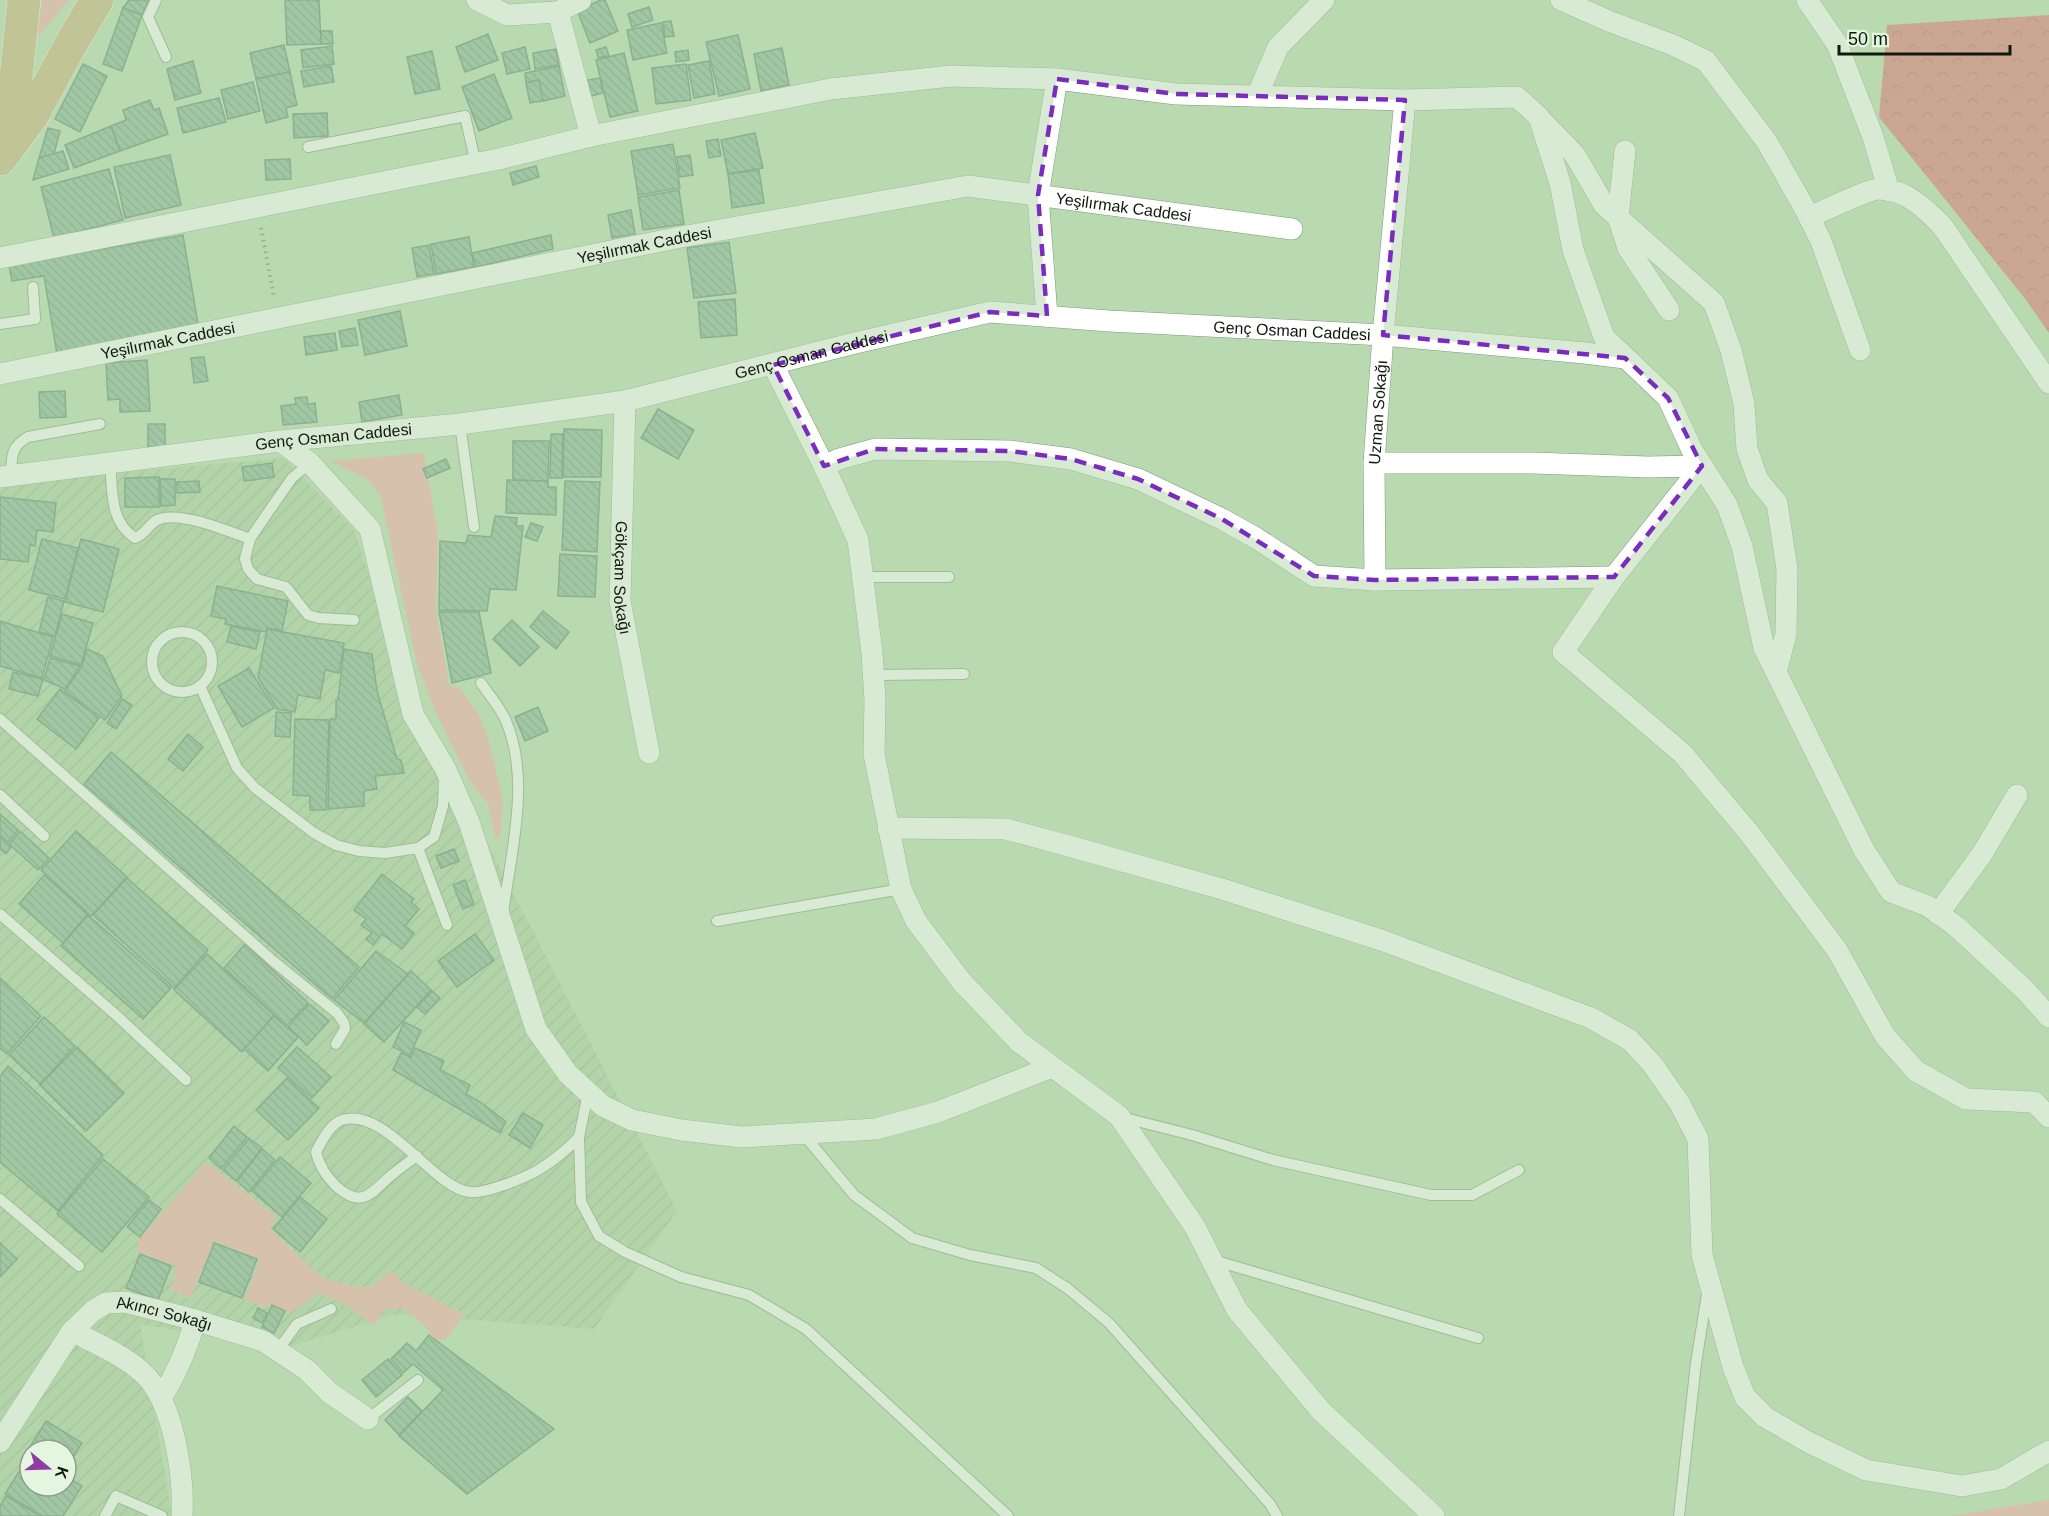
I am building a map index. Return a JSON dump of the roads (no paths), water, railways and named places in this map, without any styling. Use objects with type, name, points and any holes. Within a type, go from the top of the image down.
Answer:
[{"type":"highway","points":[[0,140],[13,107],[24,0]]},
{"type":"highway","points":[[0,159],[32,116],[97,0]]},
{"type":"street","points":[[477,0],[507,15],[558,12],[581,0]]},
{"type":"street","points":[[1257,96],[1278,46],[1324,0]]},
{"type":"street","points":[[1561,0],[1673,45],[1706,61],[1767,142],[1809,217],[1821,241],[1860,350]]},
{"type":"street","points":[[1807,0],[1837,44],[1873,137],[1889,191]]},
{"type":"street","points":[[558,12],[591,136]]},
{"type":"street","points":[[0,258],[476,164],[591,136],[831,89],[951,76],[1057,79],[1176,94],[1405,100],[1517,97],[1575,155],[1604,205],[1714,303],[1731,350],[1744,404],[1747,449],[1758,480],[1777,503],[1787,569],[1786,634],[1776,672]]},
{"type":"street","points":[[1047,316],[1038,195],[1057,79]]},
{"type":"street","name":"Uzman Sokağı","points":[[1374,580],[1374,463],[1383,335],[1405,100]]},
{"type":"street","points":[[1539,117],[1560,183],[1573,250],[1604,337],[1668,398],[1692,450],[1727,505],[1742,546],[1764,648],[1864,850],[1891,892],[1928,906],[1957,927],[2009,975],[2049,1017]]},
{"type":"street","points":[[1625,151],[1618,217],[1628,248],[1669,310]]},
{"type":"street","name":"Yeşilırmak Caddesi","points":[[0,374],[681,237],[968,186],[1292,229]]},
{"type":"street","points":[[1809,217],[1878,188],[1904,194],[1920,204],[1943,227],[2049,383]]},
{"type":"street","name":"Genç Osman Caddesi","points":[[5,476],[280,441],[460,424],[625,402],[990,312],[1383,335],[1585,352],[1625,358]]},
{"type":"street","points":[[773,365],[858,540],[874,675],[874,754],[901,889],[916,921],[961,981],[1018,1042],[1119,1116],[1195,1227],[1237,1310],[1321,1411],[1434,1516]]},
{"type":"street","name":"Gökçam Sokağı","points":[[625,402],[620,602],[649,753]]},
{"type":"street","points":[[280,441],[310,463],[370,529],[413,714],[445,768],[470,822],[536,1029],[568,1074],[603,1106],[632,1120],[681,1130],[742,1137],[876,1129],[938,1112],[1052,1067]]},
{"type":"street","points":[[824,466],[839,459],[875,449],[1010,451],[1071,459],[1138,479],[1222,519],[1314,576],[1374,580],[1614,577]]},
{"type":"street","points":[[1374,463],[1702,466]]},
{"type":"street","points":[[1702,466],[1614,577],[1563,652],[1682,753],[1697,769],[1750,834],[1837,950],[1885,1036],[1916,1071],[1966,1099],[2034,1102],[2049,1117]]},
{"type":"street","points":[[1938,914],[1982,854],[2017,795]]},
{"type":"street","points":[[888,828],[1006,829],[1077,848],[1222,889],[1381,940],[1591,1018],[1630,1040],[1653,1065],[1680,1104],[1698,1139],[1702,1255],[1733,1367],[1744,1397],[1766,1417],[1808,1442],[1866,1470],[1962,1486],[2001,1479],[2049,1451]]},
{"type":"street","name":"Akıncı Sokağı","points":[[0,1442],[72,1331],[93,1311],[106,1304],[125,1302],[263,1341],[307,1370],[330,1393],[368,1419]]},
{"type":"street","points":[[162,1397],[188,1346],[195,1320]]},
{"type":"street","points":[[72,1331],[117,1355],[143,1373],[162,1397],[175,1439],[183,1499],[182,1516]]},
{"type":"lane","points":[[156,0],[148,17],[166,57]]},
{"type":"lane","points":[[308,147],[465,116],[476,164]]},
{"type":"lane","points":[[0,324],[35,319],[33,287]]},
{"type":"lane","points":[[5,476],[14,448],[28,437],[100,424]]},
{"type":"lane","points":[[460,424],[474,527]]},
{"type":"lane","points":[[110,463],[114,512],[120,524],[135,538],[142,536],[158,520],[176,516],[250,539]]},
{"type":"lane","points":[[310,463],[292,478],[250,539],[245,559],[248,569],[257,579],[286,587],[308,615],[354,620]]},
{"type":"lane","points":[[863,577],[949,578]]},
{"type":"lane","points":[[185,632],[203,640],[212,659],[207,678],[200,686],[182,692],[164,686],[158,679],[153,670],[152,661],[159,643],[166,637],[185,632]]},
{"type":"lane","points":[[874,675],[964,674]]},
{"type":"lane","points":[[481,683],[506,719],[519,781],[502,926]]},
{"type":"lane","points":[[200,686],[237,768],[255,788],[314,833],[336,845],[359,851],[386,853],[418,848],[434,837],[443,806],[445,768]]},
{"type":"lane","points":[[0,719],[255,945],[337,1013],[345,1029],[336,1044]]},
{"type":"lane","points":[[0,795],[44,836]]},
{"type":"lane","points":[[418,848],[447,925]]},
{"type":"lane","points":[[717,921],[901,889]]},
{"type":"lane","points":[[0,914],[116,1015],[186,1080]]},
{"type":"lane","points":[[588,1092],[579,1137],[581,1202],[599,1236],[626,1252],[681,1277],[749,1295],[806,1329],[1008,1516]]},
{"type":"lane","points":[[1119,1116],[1273,1160],[1431,1195],[1472,1195],[1519,1170]]},
{"type":"lane","points":[[417,1156],[370,1195],[360,1198],[347,1195],[331,1181],[320,1166],[316,1152],[326,1134],[340,1120],[357,1118],[398,1139],[453,1185],[470,1192],[485,1190],[538,1170],[571,1146],[579,1137]]},
{"type":"lane","points":[[804,1135],[854,1195],[912,1238],[970,1255],[1036,1268],[1066,1288],[1109,1323],[1270,1504],[1277,1516]]},
{"type":"lane","points":[[0,1199],[79,1266]]},
{"type":"lane","points":[[1212,1260],[1478,1338]]},
{"type":"lane","points":[[1679,1516],[1696,1363],[1709,1282]]},
{"type":"lane","points":[[278,1350],[297,1324],[331,1309]]},
{"type":"lane","points":[[368,1419],[418,1380]]},
{"type":"lane","points":[[105,1516],[116,1496],[162,1516]]}]
